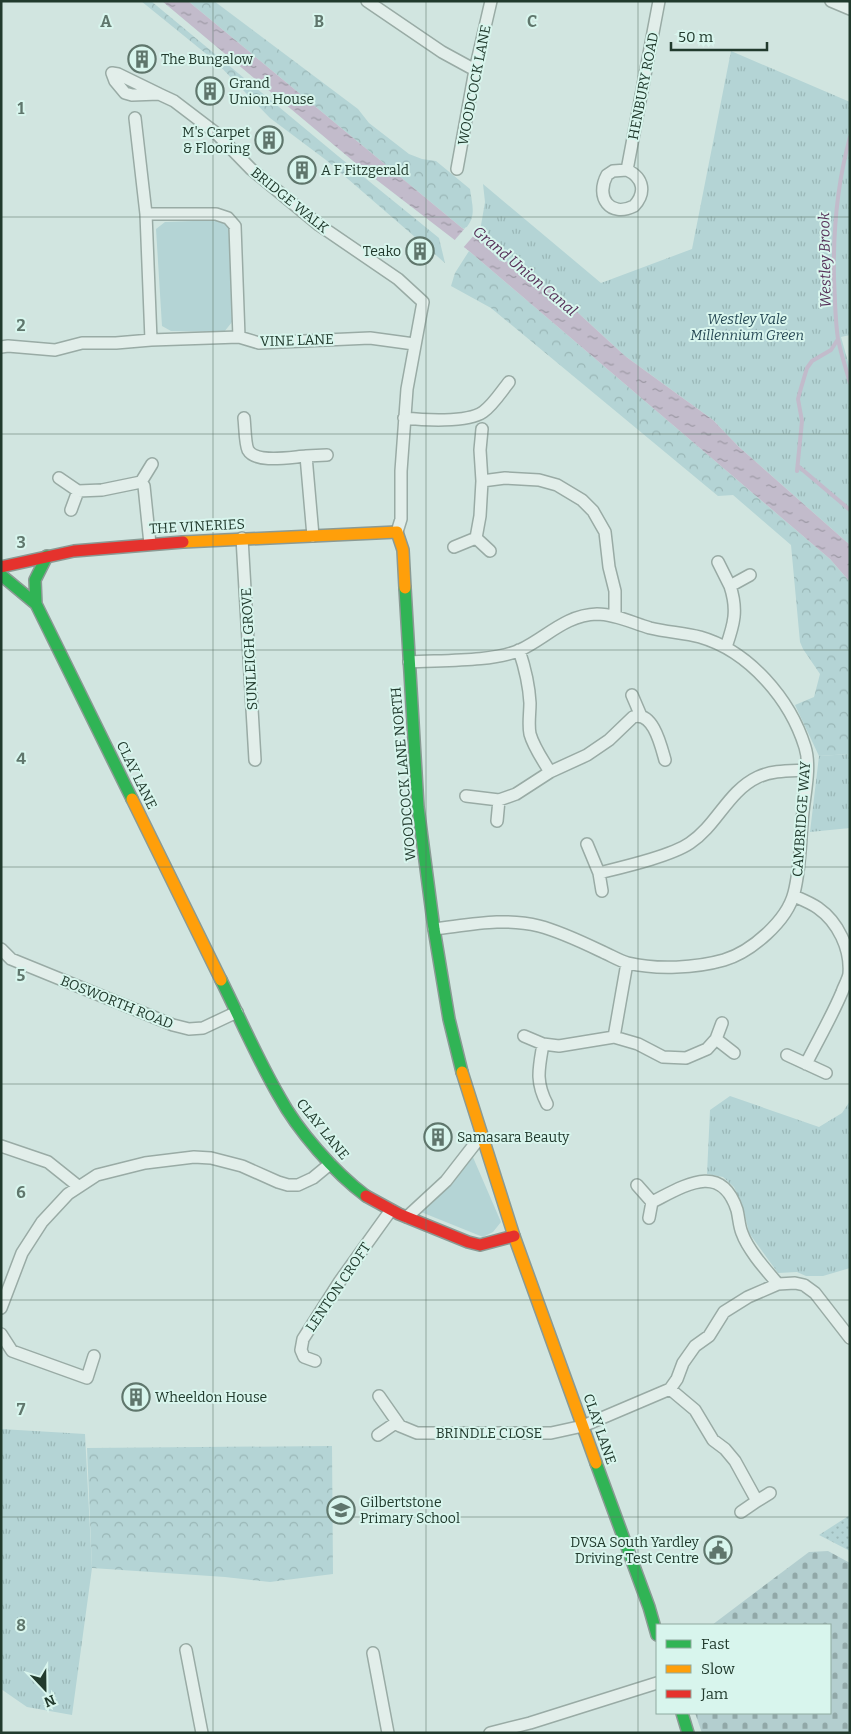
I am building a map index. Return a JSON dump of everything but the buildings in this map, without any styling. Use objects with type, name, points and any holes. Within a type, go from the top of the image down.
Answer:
[{"type":"street","points":[[367,1],[442,52],[475,70]]},
{"type":"street","name":"WOODCOCK LANE","points":[[457,169],[475,70],[491,1]]},
{"type":"street","name":"HENBURY ROAD","points":[[627,170],[659,1]]},
{"type":"street","points":[[831,1],[850,10]]},
{"type":"street","name":"BRIDGE WALK","points":[[159,94],[174,101],[216,133],[251,169],[319,225],[398,279],[424,302]]},
{"type":"street","points":[[135,118],[146,214],[150,340]]},
{"type":"street","points":[[146,214],[216,214],[228,218],[235,226],[240,338]]},
{"type":"street","name":"WOODCOCK LANE NORTH","points":[[424,302],[414,344],[407,389],[404,418],[401,519],[397,532],[403,550],[418,807],[434,929],[449,1019],[466,1087],[514,1236]]},
{"type":"street","name":"VINE LANE","points":[[1,347],[55,350],[82,343],[240,338],[259,343],[370,338],[414,344]]},
{"type":"street","points":[[404,418],[425,420],[459,419],[482,413],[496,399],[508,382]]},
{"type":"street","points":[[244,418],[248,450],[255,457],[263,459],[327,455]]},
{"type":"street","points":[[476,538],[480,516],[482,481],[480,450],[482,429]]},
{"type":"street","points":[[306,456],[313,536]]},
{"type":"street","points":[[58,478],[78,491],[102,490],[141,482],[152,464]]},
{"type":"street","points":[[482,481],[505,478],[540,480],[557,485],[570,492],[593,511],[605,532],[609,567],[615,591],[615,616]]},
{"type":"street","points":[[141,482],[144,486],[150,544]]},
{"type":"street","points":[[71,510],[78,491]]},
{"type":"street","name":"THE VINERIES","points":[[1,567],[74,551],[150,544],[242,538],[397,532]]},
{"type":"street","name":"SUNLEIGH GROVE","points":[[242,538],[255,760]]},
{"type":"street","points":[[454,547],[476,538]]},
{"type":"street","points":[[476,538],[490,551]]},
{"type":"street","name":"CLAY LANE","points":[[48,556],[35,580],[36,604],[279,1098],[330,1164],[364,1194],[391,1210],[468,1242],[480,1245],[514,1236],[656,1631]]},
{"type":"street","points":[[718,562],[730,586],[735,610],[734,621],[726,648]]},
{"type":"street","name":"CLAY LANE","points":[[1,575],[36,604]]},
{"type":"street","points":[[730,586],[750,575]]},
{"type":"street","name":"CAMBRIDGE WAY","points":[[409,662],[485,658],[519,650],[574,618],[597,614],[615,616],[650,628],[701,638],[726,648],[747,662],[765,678],[790,714],[806,749],[807,770],[800,861],[794,896],[779,921],[751,947],[724,960],[669,967],[627,963],[570,937],[540,926],[522,922],[502,921],[434,929]]},
{"type":"street","points":[[519,650],[528,680],[531,735],[535,747],[550,772]]},
{"type":"street","points":[[632,695],[641,716],[647,720],[658,738],[665,760]]},
{"type":"street","points":[[466,796],[499,800],[516,794],[550,772],[587,755],[609,740],[633,717],[641,716]]},
{"type":"street","points":[[599,872],[680,849],[704,833],[734,794],[748,783],[759,777],[774,773],[807,770]]},
{"type":"street","points":[[496,821],[499,800]]},
{"type":"street","points":[[587,844],[599,872],[602,891]]},
{"type":"street","points":[[794,896],[817,907],[829,918],[839,930],[850,960],[848,975],[839,999],[806,1064]]},
{"type":"street","name":"BOSWORTH ROAD","points":[[1,949],[11,959],[189,1030],[203,1028],[237,1012]]},
{"type":"street","points":[[614,1037],[627,963]]},
{"type":"street","points":[[524,1036],[543,1044],[559,1046],[614,1037],[638,1044],[663,1057],[677,1059],[686,1058],[707,1049],[716,1039],[722,1023]]},
{"type":"street","points":[[716,1039],[734,1053]]},
{"type":"street","points":[[543,1044],[538,1077],[546,1104]]},
{"type":"street","points":[[787,1055],[826,1073]]},
{"type":"street","points":[[407,1217],[446,1181],[481,1136]]},
{"type":"street","points":[[1,1146],[48,1162],[78,1186]]},
{"type":"street","points":[[1,1308],[22,1253],[42,1222],[61,1200],[78,1186],[97,1175],[129,1167],[194,1157],[211,1158],[242,1166],[278,1182],[298,1185],[313,1178],[330,1164]]},
{"type":"street","points":[[652,1202],[695,1182],[715,1181],[722,1184],[737,1209],[742,1234],[758,1259],[778,1284]]},
{"type":"street","points":[[637,1186],[652,1202]]},
{"type":"street","points":[[649,1218],[652,1202]]},
{"type":"street","name":"LENTON CROFT","points":[[315,1362],[304,1357],[301,1350],[304,1340],[340,1281],[391,1210]]},
{"type":"street","points":[[756,1501],[735,1461],[725,1449],[713,1440],[695,1410],[670,1389],[677,1379],[683,1363],[695,1346],[709,1336],[724,1312],[748,1297],[778,1284],[795,1283],[804,1286],[814,1293],[850,1338]]},
{"type":"street","points":[[1,1334],[12,1351],[87,1378],[94,1356]]},
{"type":"street","name":"BRINDLE CLOSE","points":[[379,1396],[400,1426],[417,1433],[551,1432],[583,1426],[670,1389]]},
{"type":"street","points":[[378,1435],[397,1422]]},
{"type":"street","points":[[741,1512],[770,1493]]},
{"type":"street","points":[[186,1650],[202,1733]]},
{"type":"street","points":[[373,1653],[388,1733]]},
{"type":"street","points":[[490,1733],[510,1731],[656,1683]]},
{"type":"street","points":[[682,1714],[688,1733]]},
{"type":"green space","points":[[141,1],[151,1],[439,238],[445,263],[326,160],[270,118],[215,61]]},
{"type":"green space","points":[[188,1],[214,1],[358,109],[369,123],[409,154],[422,159],[436,161],[470,189],[472,215],[465,229],[462,228]]},
{"type":"green space","name":"Westley Vale Millennium Green","points":[[731,51],[850,102],[850,335],[841,337],[850,369],[850,545],[739,447],[713,420],[625,356],[563,299],[510,262],[500,261],[479,237],[485,202],[483,184],[601,283],[692,249]]},
{"type":"green space","points":[[221,220],[229,224],[232,322],[224,332],[171,331],[162,326],[156,229],[165,222]]},
{"type":"green space","points":[[469,251],[830,559],[850,582],[850,754],[819,756],[795,705],[814,697],[820,674],[800,642],[791,545],[733,495],[718,496],[491,308],[451,286],[455,273]]},
{"type":"green space","points":[[850,754],[850,828],[810,832],[819,756]]},
{"type":"green space","points":[[730,1096],[819,1127],[842,1113],[850,1101],[850,1268],[823,1276],[806,1276],[797,1272],[778,1273],[749,1233],[744,1211],[734,1187],[723,1177],[707,1174],[710,1110]]},
{"type":"green space","points":[[472,1155],[501,1222],[493,1232],[483,1237],[421,1212],[453,1183]]},
{"type":"green space","points":[[1,1429],[85,1434],[92,1568],[72,1715],[27,1707],[1,1689]]},
{"type":"green space","points":[[332,1446],[333,1574],[270,1582],[92,1568],[87,1448]]},
{"type":"green space","points":[[850,1515],[850,1551],[819,1535]]},
{"type":"green space","points":[[828,1551],[850,1563],[850,1733],[702,1733],[695,1714],[831,1714],[831,1624],[713,1624],[809,1552]]},
{"type":"water","points":[[162,1],[188,1],[462,228],[479,237],[500,261],[510,262],[563,299],[625,356],[713,420],[739,447],[850,545],[850,582],[830,559],[469,251],[365,171]]},
{"type":"pier","points":[[466,227],[476,233],[462,249],[453,242]]},
{"type":"waterway","name":"Westley Brook","points":[[850,137],[839,190],[834,260],[838,339],[850,383]]},
{"type":"waterway","points":[[797,471],[802,421],[798,399],[807,368],[812,361],[831,350],[838,339]]},
{"type":"waterway","points":[[798,466],[850,510]]},
{"type":"traffic: fast","points":[[36,604],[35,580],[47,556]]},
{"type":"traffic: fast","points":[[1,575],[36,604],[132,799]]},
{"type":"traffic: fast","points":[[405,588],[418,807],[434,929],[449,1019],[462,1072]]},
{"type":"traffic: fast","points":[[221,980],[263,1067],[296,1123],[329,1163],[366,1196]]},
{"type":"traffic: fast","points":[[596,1463],[649,1607],[656,1632]]},
{"type":"traffic: fast","points":[[682,1714],[688,1733]]},
{"type":"traffic: slow","points":[[183,542],[397,532],[403,550],[405,588]]},
{"type":"traffic: slow","points":[[132,799],[221,980]]},
{"type":"traffic: slow","points":[[462,1072],[514,1236],[596,1463]]},
{"type":"traffic: jam","points":[[1,567],[74,551],[183,542]]},
{"type":"traffic: jam","points":[[366,1196],[399,1214],[468,1242],[480,1245],[514,1236]]},
{"type":"place","name":"The Bungalow","points":[[142,59]]},
{"type":"place","name":"Grand Union House","points":[[210,91]]},
{"type":"place","name":"M's Carpet & Flooring","points":[[269,140]]},
{"type":"place","name":"A F Fitzgerald","points":[[302,170]]},
{"type":"place","name":"Teako","points":[[420,251]]},
{"type":"place","name":"Samasara Beauty","points":[[438,1137]]},
{"type":"place","name":"Wheeldon House","points":[[136,1397]]},
{"type":"place","name":"Gilbertstone Primary School","points":[[341,1510]]},
{"type":"place","name":"DVSA South Yardley Driving Test Centre","points":[[718,1550]]},
{"type":"water label","name":"Grand Union Canal","points":[[525,271]]}]
